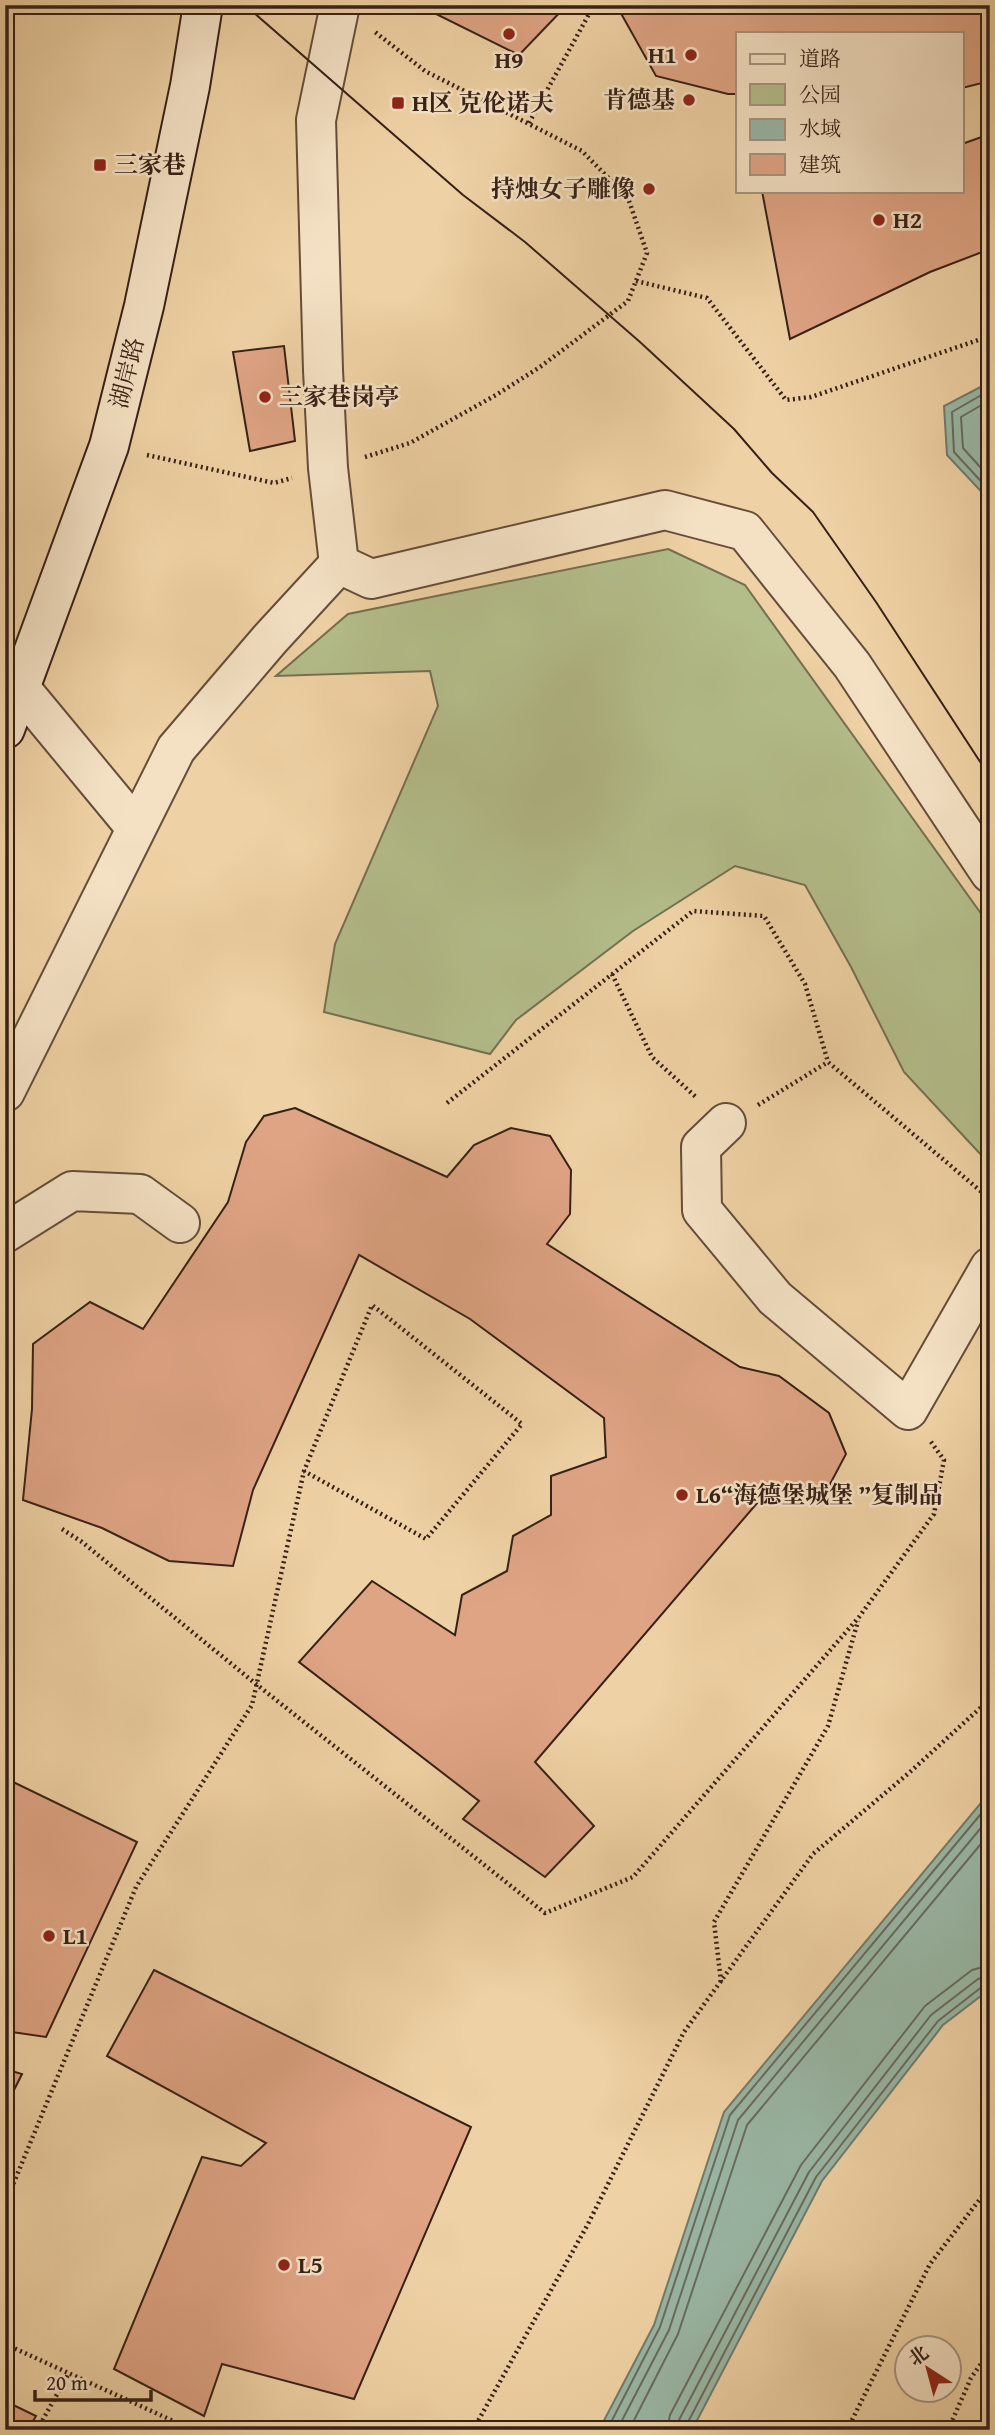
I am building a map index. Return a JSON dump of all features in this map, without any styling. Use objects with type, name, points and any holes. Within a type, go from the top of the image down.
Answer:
[{"type":"street","name":"湖岸路","points":[[5,729],[109,446],[147,293],[190,86],[203,5]]},
{"type":"street","points":[[5,1092],[176,749],[270,639],[339,564],[328,468],[316,120],[340,5]]},
{"type":"street","points":[[339,564],[371,579],[665,510],[745,531],[852,665],[990,873]]},
{"type":"street","points":[[21,689],[136,828]]},
{"type":"street","points":[[726,1124],[701,1147],[702,1210],[775,1298],[908,1410],[990,1267]]},
{"type":"street","points":[[5,1233],[72,1191],[140,1194],[180,1223]]},
{"type":"path","points":[[529,123],[594,5]]},
{"type":"path","points":[[109,446],[274,483],[328,468],[410,443],[540,367],[628,301],[647,253],[628,198],[582,151],[425,71],[373,30]]},
{"type":"path","points":[[636,281],[707,298],[786,400],[811,397],[990,336]]},
{"type":"path","points":[[447,1103],[693,911],[764,916],[806,984],[828,1062],[990,1199]]},
{"type":"path","points":[[612,974],[652,1057],[726,1124],[828,1062]]},
{"type":"path","points":[[5,2204],[136,1886],[251,1705],[304,1471],[372,1305],[522,1423],[426,1539],[304,1471]]},
{"type":"path","points":[[62,1529],[82,1542],[545,1913],[633,1877],[859,1616],[934,1514],[944,1460],[908,1410]]},
{"type":"path","points":[[721,1982],[714,1922],[828,1726],[859,1616]]},
{"type":"path","points":[[473,2430],[588,2224],[684,2032],[813,1854],[910,1772],[990,1699]]},
{"type":"path","points":[[847,2430],[930,2264],[990,2186]]},
{"type":"path","points":[[5,2344],[193,2430]]},
{"type":"path","points":[[948,2430],[971,2378],[990,2351]]},
{"type":"path","points":[[37,2430],[69,2373]]},
{"type":"green space","points":[[668,549],[745,585],[990,926],[990,1159],[984,1158],[904,1072],[851,967],[805,885],[735,866],[633,931],[516,1020],[490,1054],[324,1012],[335,944],[438,706],[430,671],[276,676],[348,614]]},
{"type":"water","points":[[990,382],[990,501],[947,455],[944,406]]},
{"type":"water","points":[[990,1792],[990,1989],[943,2025],[822,2181],[692,2430],[599,2430],[654,2325],[724,2112]]},
{"type":"building","name":"H9","points":[[431,5],[567,5],[519,55],[436,14]]},
{"type":"building","name":"H1","points":[[620,5],[990,5],[990,81],[964,88],[964,32],[736,32],[736,94],[728,94],[656,76],[618,8]]},
{"type":"building","name":"H2","points":[[990,134],[990,249],[930,272],[790,339],[762,192],[964,192],[964,143]]},
{"type":"building","name":"三家巷岗亭","points":[[284,346],[295,441],[250,451],[233,352]]},
{"type":"building","name":"L6“海德堡城堡 ”复制品","points":[[295,1108],[447,1177],[474,1145],[511,1128],[550,1136],[571,1170],[570,1214],[547,1244],[740,1367],[779,1376],[829,1413],[846,1454],[829,1486],[795,1505],[758,1502],[535,1762],[594,1826],[545,1877],[463,1819],[479,1801],[299,1662],[372,1581],[455,1635],[462,1595],[507,1571],[513,1536],[551,1515],[551,1476],[606,1457],[604,1418],[470,1319],[359,1255],[253,1490],[233,1566],[169,1561],[102,1528],[23,1500],[32,1409],[33,1344],[90,1302],[143,1329],[228,1202],[246,1142],[264,1116]]},
{"type":"building","name":"L1","points":[[5,1778],[137,1842],[46,2037],[5,2031]]},
{"type":"building","name":"L5","points":[[154,1970],[471,2127],[354,2399],[222,2364],[204,2416],[114,2369],[202,2157],[241,2166],[266,2143],[107,2056]]},
{"type":"building","points":[[5,2069],[22,2074],[5,2108]]},
{"type":"building","points":[[5,2401],[36,2416],[28,2430],[5,2430]]},
{"type":"building","points":[[86,2422],[107,2430],[81,2430]]},
{"type":"tram line","points":[[245,5],[463,195],[525,242],[640,342],[734,429],[772,473],[813,512],[876,602],[990,777]]},
{"type":"place","name":"H9","points":[[509,34]]},
{"type":"place","name":"H1","points":[[691,55]]},
{"type":"place","name":"肯德基","points":[[689,100]]},
{"type":"place","name":"H区 克伦诺夫","points":[[398,103]]},
{"type":"place","name":"三家巷","points":[[100,165]]},
{"type":"place","name":"持烛女子雕像","points":[[649,189]]},
{"type":"place","name":"H2","points":[[879,220]]},
{"type":"place","name":"三家巷岗亭","points":[[265,397]]},
{"type":"place","name":"L6“海德堡城堡 ”复制品","points":[[682,1495]]},
{"type":"place","name":"L1","points":[[49,1936]]},
{"type":"place","name":"L5","points":[[284,2265]]}]
